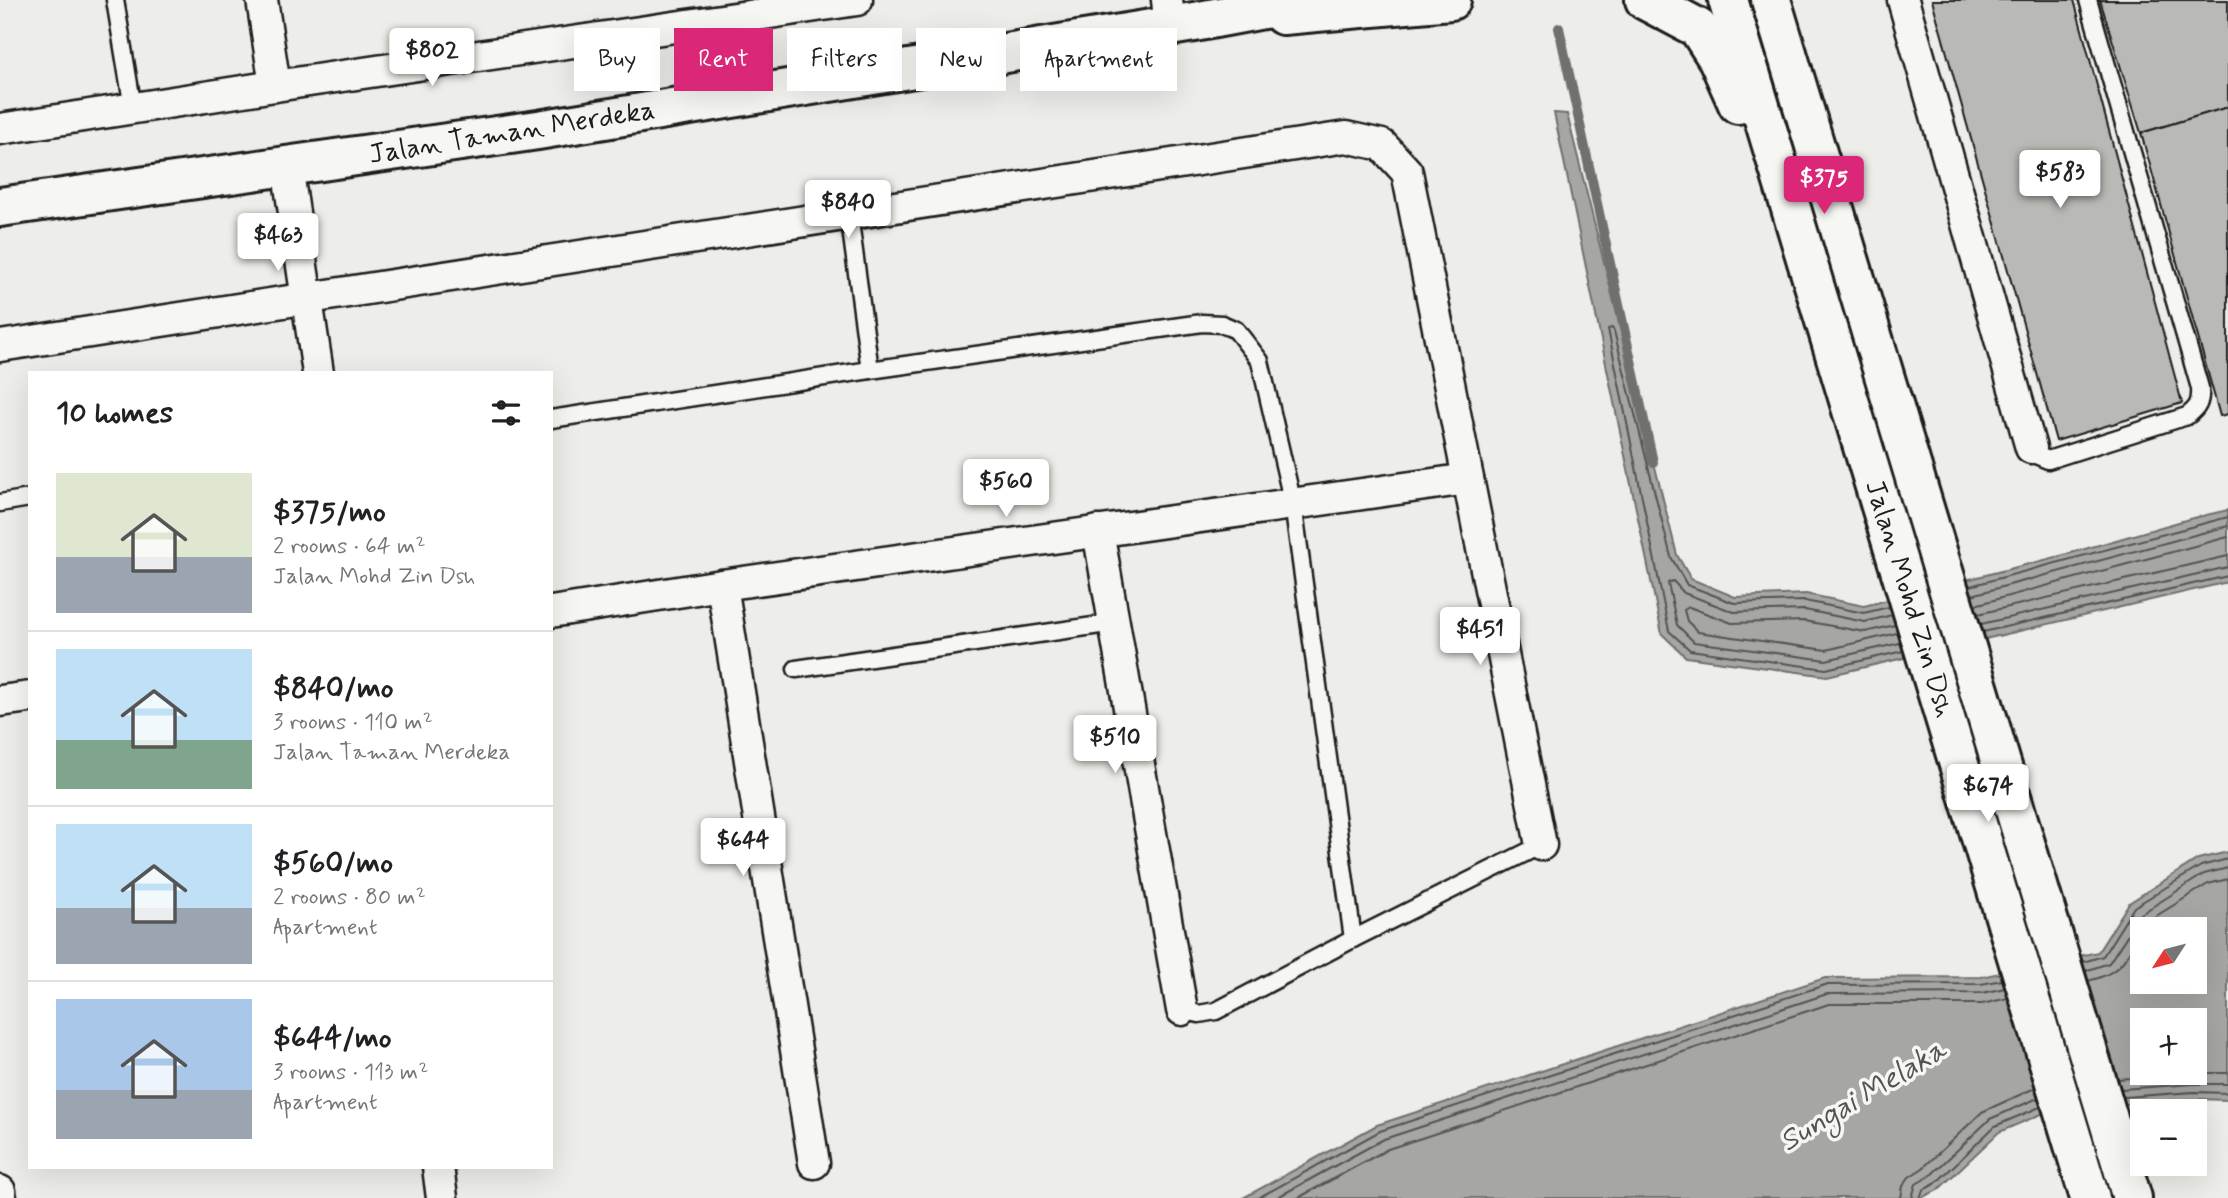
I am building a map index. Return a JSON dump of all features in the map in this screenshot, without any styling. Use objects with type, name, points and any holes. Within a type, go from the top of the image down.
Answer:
[{"type":"main road","points":[[1177,16],[1235,0]]},
{"type":"main road","name":"Jalan Taman Merdeka","points":[[0,207],[538,130],[1177,16],[1312,0]]},
{"type":"main road","points":[[1177,16],[1451,0]]},
{"type":"main road","points":[[1645,0],[1698,28],[1718,59],[1801,243]]},
{"type":"main road","name":"Jalan Mohd Zin Dsh","points":[[1728,0],[2090,1198]]},
{"type":"main road","name":"Jalan Mohd Zin Dsh","points":[[1771,0],[2133,1198]]},
{"type":"street","points":[[262,0],[275,86]]},
{"type":"street","points":[[0,130],[768,7],[857,0]]},
{"type":"street","points":[[1903,0],[2031,448]]},
{"type":"street","points":[[0,346],[1346,137],[1382,145],[1407,172],[1541,845]]},
{"type":"street","points":[[287,166],[318,371]]},
{"type":"street","points":[[553,612],[722,585],[1468,479]]},
{"type":"street","points":[[1098,531],[1182,1010]]},
{"type":"street","points":[[722,585],[814,1163]]},
{"type":"street","points":[[0,701],[28,696]]},
{"type":"street","points":[[438,1169],[442,1198]]},
{"type":"street","points":[[0,1191],[1,1198]]},
{"type":"lane","points":[[116,0],[133,108]]},
{"type":"lane","points":[[2031,448],[2036,455],[2048,460],[2187,416],[2197,409],[2201,399],[2088,0]]},
{"type":"lane","points":[[849,214],[870,370]]},
{"type":"lane","points":[[553,419],[1202,323],[1222,324],[1236,330],[1260,361],[1293,504],[1353,939]]},
{"type":"lane","points":[[0,503],[28,498]]},
{"type":"lane","points":[[796,669],[1114,623]]},
{"type":"lane","points":[[1182,1010],[1199,1014],[1216,1011],[1541,845]]},
{"type":"water","points":[[1554,113],[1567,114],[1677,555],[1691,579],[1735,597],[1806,594],[1864,606],[2228,510],[2228,582],[1827,676],[1686,657],[1662,634]]},
{"type":"water","name":"Sungai Melaka","points":[[2228,852],[2228,1100],[2130,1099],[2130,1104],[2051,1110],[1999,1132],[1938,1190],[1921,1198],[1243,1198],[1377,1125],[1825,978],[1981,977],[2098,952],[2129,903],[2198,859]]},
{"type":"building","points":[[1932,0],[2074,0],[2182,403],[2056,441]]},
{"type":"building","points":[[2100,0],[2228,0],[2228,107],[2141,133]]},
{"type":"building","points":[[2228,107],[2228,414],[2220,416],[2141,133]]},
{"type":"waterway","points":[[1559,28],[1653,462]]}]
